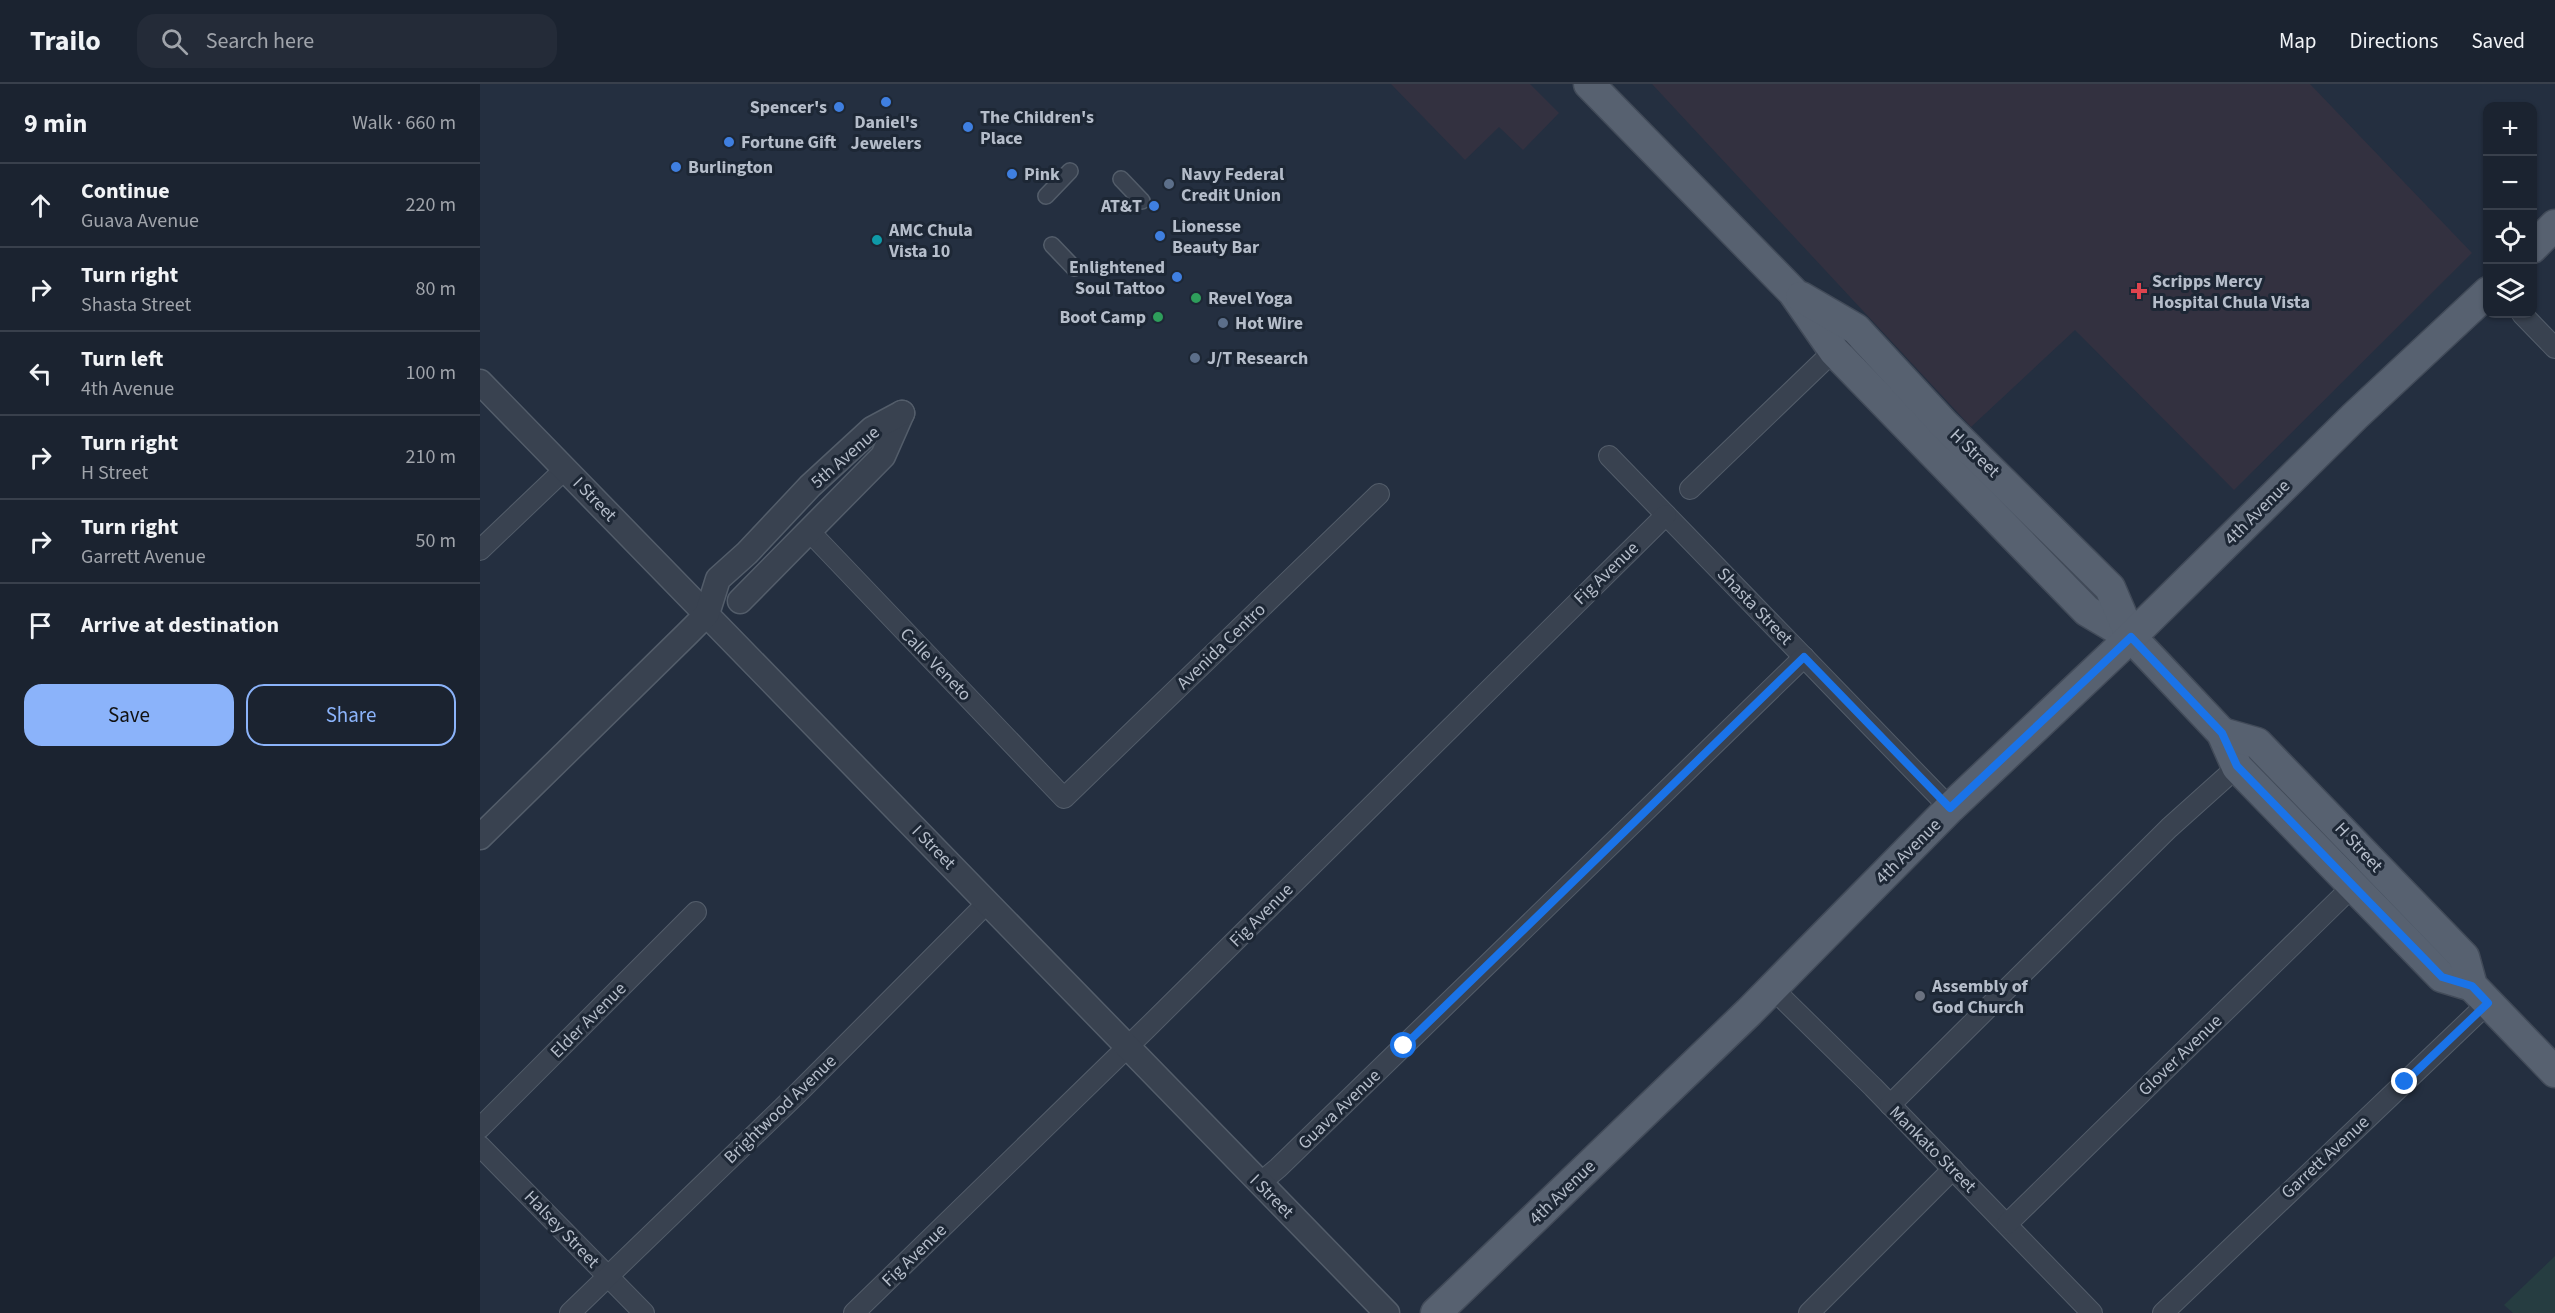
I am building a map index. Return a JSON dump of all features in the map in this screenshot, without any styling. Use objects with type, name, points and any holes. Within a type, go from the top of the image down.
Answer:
[{"type":"main road","name":"H Street","points":[[1589,84],[1794,292],[1834,351],[2087,611],[2131,637],[2222,733],[2237,766],[2442,977],[2480,994]]},
{"type":"main road","points":[[2537,243],[2555,225]]},
{"type":"main road","name":"H Street","points":[[1794,292],[1856,329],[1943,423],[2110,588],[2131,637]]},
{"type":"main road","name":"4th Avenue","points":[[1436,1313],[1772,988],[1950,808],[2131,637],[2355,416],[2483,296]]},
{"type":"main road","name":"H Street","points":[[2222,733],[2257,743],[2464,957],[2480,994],[2555,1072]]},
{"type":"main road","points":[[2274,804],[2287,801],[2294,804],[2359,869],[2364,871],[2378,867]]},
{"type":"street","points":[[1046,196],[1070,171]]},
{"type":"street","points":[[1121,179],[1142,201]]},
{"type":"street","points":[[1052,245],[1074,268]]},
{"type":"street","points":[[2526,318],[2555,348]]},
{"type":"street","points":[[1690,489],[1856,329]]},
{"type":"street","name":"I Street","points":[[480,382],[1387,1313]]},
{"type":"street","name":"5th Avenue","points":[[480,837],[707,614],[737,602],[809,531],[883,456],[902,413],[872,429],[810,486],[747,553],[717,579],[707,614]]},
{"type":"street","name":"Shasta Street","points":[[1609,456],[1950,808]]},
{"type":"street","points":[[480,550],[565,469]]},
{"type":"street","name":"Avenida Centro","points":[[1064,798],[1379,494]]},
{"type":"street","name":"Fig Avenue","points":[[854,1313],[1666,515]]},
{"type":"street","name":"Calle Veneto","points":[[809,531],[1064,798]]},
{"type":"street","name":"Guava Avenue","points":[[1260,1183],[1804,657]]},
{"type":"street","points":[[1890,1105],[2169,828],[2237,766]]},
{"type":"street","name":"Glover Avenue","points":[[2007,1224],[2353,886]]},
{"type":"street","name":"Brightwood Avenue","points":[[570,1313],[798,1093],[988,902]]},
{"type":"street","name":"Elder Avenue","points":[[480,1128],[696,912]]},
{"type":"street","name":"Mankato Street","points":[[1772,988],[1890,1105],[2092,1313]]},
{"type":"street","name":"Garrett Avenue","points":[[2163,1313],[2480,994]]},
{"type":"street","name":"Halsey Street","points":[[480,1146],[644,1313]]},
{"type":"street","points":[[1809,1313],[1953,1169]]},
{"type":"shaded area","points":[[1391,84],[1530,84],[1559,113],[1523,150],[1499,127],[1465,160]]},
{"type":"shaded area","name":"Scripps Mercy Hospital Chula Vista","points":[[1652,84],[2310,84],[2472,253],[2234,490],[2075,330],[1971,427]]},
{"type":"green space","points":[[2555,1256],[2555,1313],[2513,1313],[2504,1305]]},
{"type":"place","name":"Daniel's Jewelers","points":[[886,102]]},
{"type":"place","name":"Spencer's","points":[[839,107]]},
{"type":"place","name":"The Children's Place","points":[[968,127]]},
{"type":"place","name":"Fortune Gift","points":[[729,142]]},
{"type":"place","name":"Burlington","points":[[676,167]]},
{"type":"place","name":"Pink","points":[[1012,174]]},
{"type":"place","name":"Navy Federal Credit Union","points":[[1169,184]]},
{"type":"place","name":"AT&T","points":[[1154,206]]},
{"type":"place","name":"Lionesse Beauty Bar","points":[[1160,236]]},
{"type":"place","name":"AMC Chula Vista 10","points":[[877,240]]},
{"type":"place","name":"Enlightened Soul Tattoo","points":[[1177,277]]},
{"type":"place","name":"Scripps Mercy Hospital Chula Vista","points":[[2139,291]]},
{"type":"place","name":"Revel Yoga","points":[[1196,298]]},
{"type":"place","name":"Boot Camp","points":[[1158,317]]},
{"type":"place","name":"Hot Wire","points":[[1223,323]]},
{"type":"place","name":"J/T Research","points":[[1195,358]]},
{"type":"place","name":"Assembly of God Church","points":[[1920,996]]},
{"type":"route","points":[[1404,1046],[1804,657],[1950,808],[2131,637],[2222,733],[2237,766],[2408,944],[2442,977],[2472,986],[2488,1003],[2405,1082]]}]
